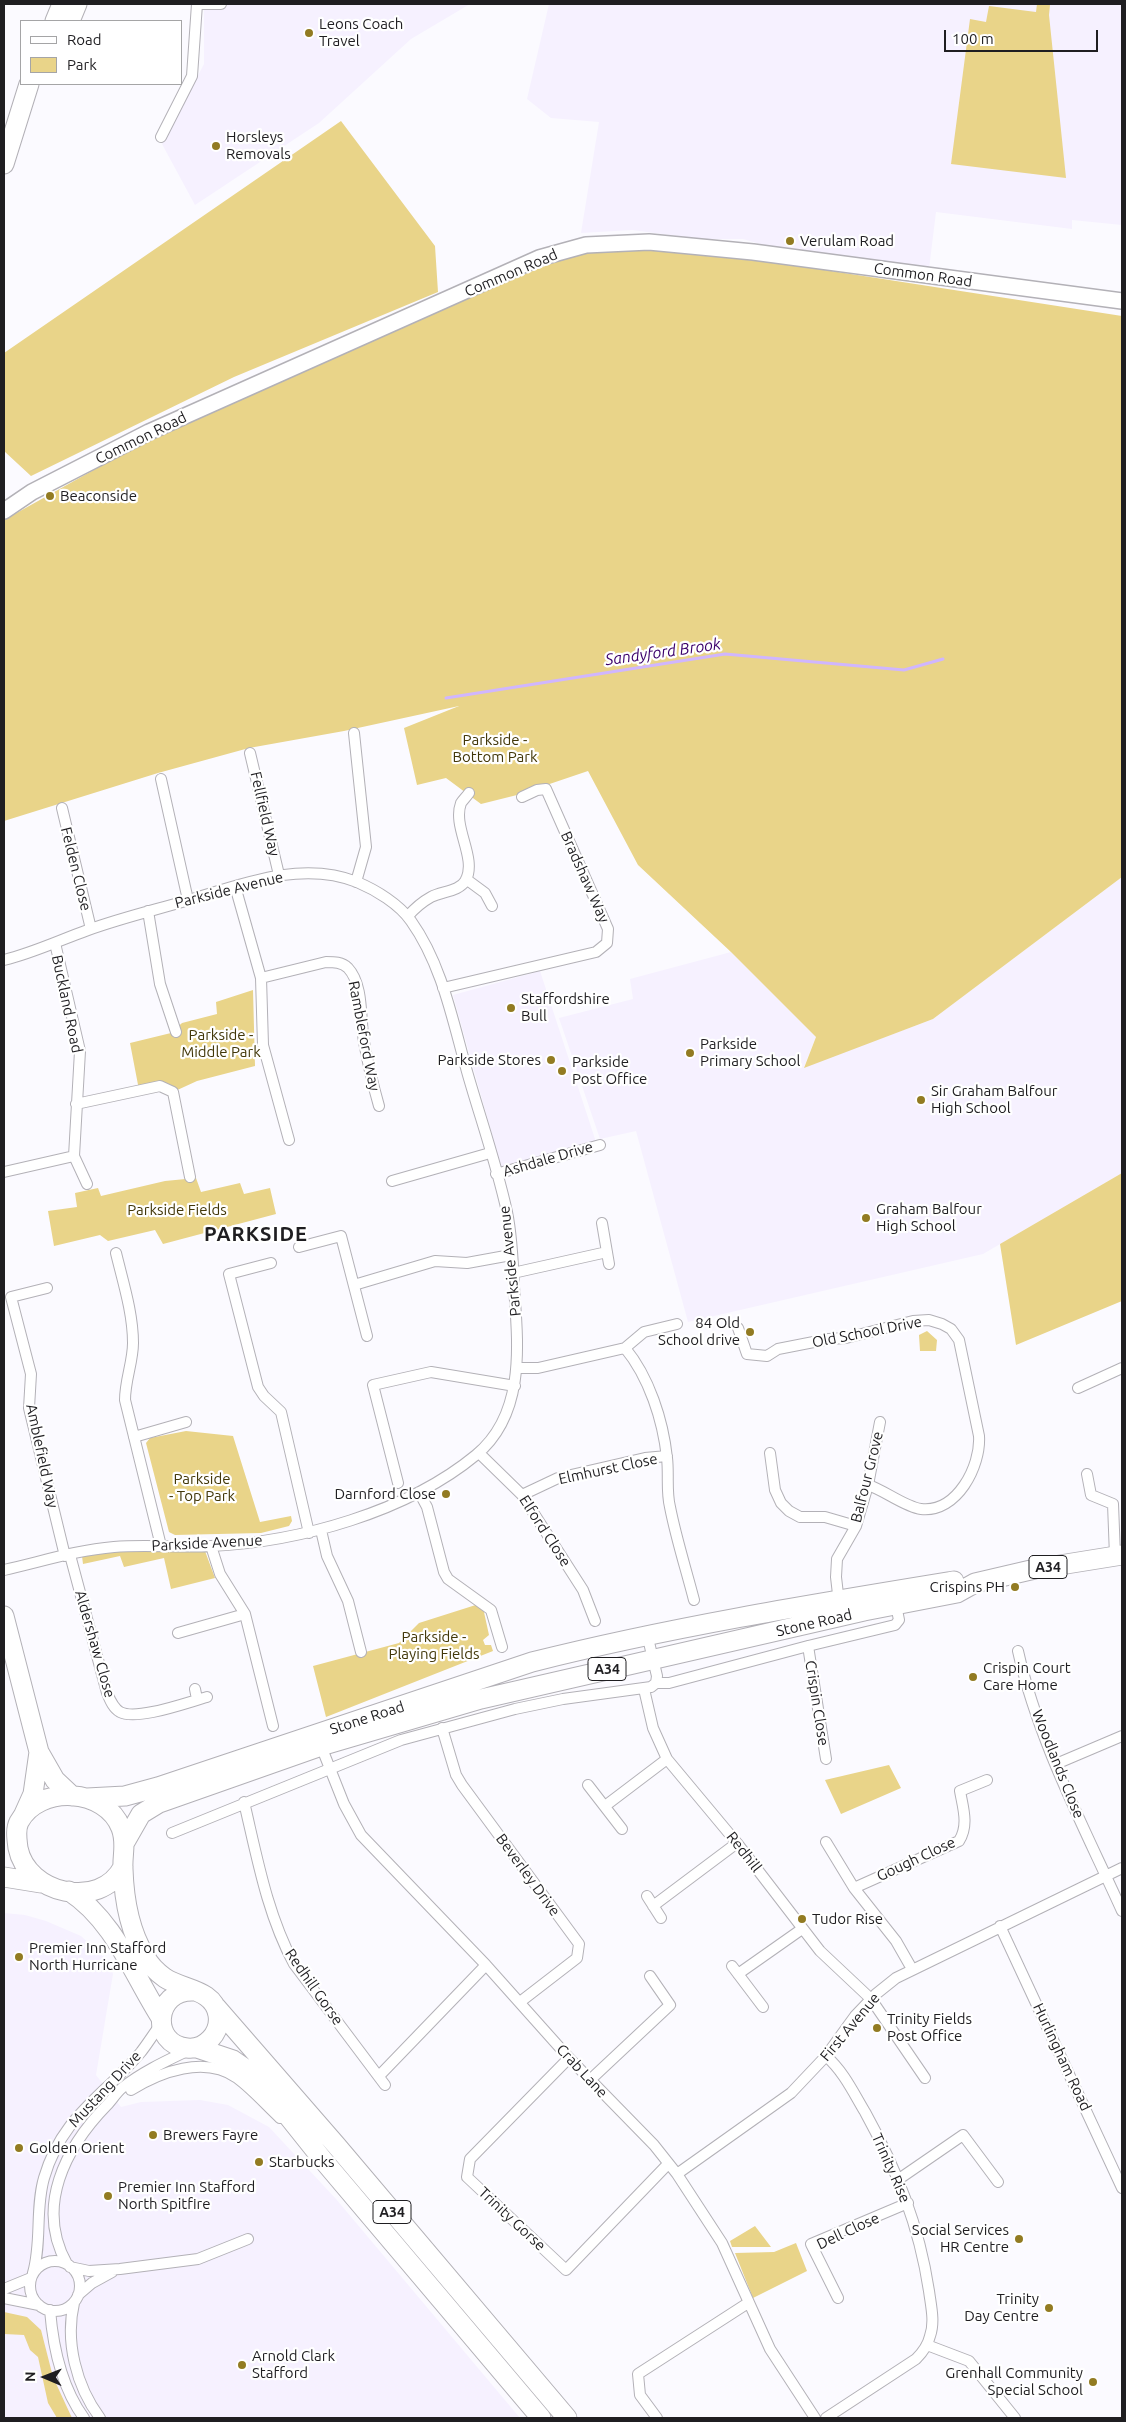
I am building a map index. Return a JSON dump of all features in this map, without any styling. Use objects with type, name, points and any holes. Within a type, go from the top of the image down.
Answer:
[{"type":"highway","points":[[55,20],[62,4]]},
{"type":"highway","points":[[70,20],[77,4]]},
{"type":"highway","points":[[6,156],[20,107],[29,85]]},
{"type":"highway","points":[[6,156],[42,85]]},
{"type":"highway","name":"Stone Road","points":[[80,1797],[125,1796],[158,1787],[532,1662],[647,1634],[840,1608],[896,1605],[957,1593],[975,1583],[1035,1569],[1119,1555]]},
{"type":"highway","name":"Stone Road","points":[[125,1842],[134,1823],[148,1808],[321,1746],[481,1699],[652,1660],[840,1608],[955,1581],[975,1583]]},
{"type":"highway","points":[[4,1616],[39,1752],[54,1780],[80,1797],[99,1804],[114,1816],[121,1827],[125,1842],[123,1867],[130,1925],[146,1958],[165,1978],[210,1999],[216,2007],[218,2014],[217,2028],[210,2041],[194,2048],[181,2047],[172,2042],[165,2034],[161,2021],[126,1956],[95,1911],[69,1891]]},
{"type":"highway","points":[[39,1752],[33,1794],[15,1830],[21,1859],[32,1876],[41,1883]]},
{"type":"highway","points":[[15,1830],[36,1804],[49,1798],[80,1797]]},
{"type":"highway","points":[[4,1877],[41,1883],[69,1891],[84,1892],[104,1886],[112,1881],[123,1867]]},
{"type":"highway","points":[[161,2021],[164,2006],[171,1997],[181,1992],[193,1991]]},
{"type":"highway","name":"A34","points":[[216,2007],[336,2145],[566,2418]]},
{"type":"highway","name":"A34","points":[[194,2048],[233,2060],[256,2076],[323,2160],[540,2418]]},
{"type":"street","points":[[161,137],[192,76],[198,4],[221,4]]},
{"type":"street","name":"Common Road","points":[[4,511],[32,492],[149,432],[539,258],[586,244],[649,242],[753,252],[1122,301]]},
{"type":"street","points":[[354,733],[366,847],[356,882]]},
{"type":"street","name":"Fellfield Way","points":[[250,753],[280,875]]},
{"type":"street","points":[[161,779],[188,900]]},
{"type":"street","name":"Bradshaw Way","points":[[443,988],[596,952],[607,943],[608,929],[546,789],[537,790],[522,796]]},
{"type":"street","points":[[408,916],[420,903],[434,895],[454,890],[461,886],[466,879],[468,866],[461,817],[461,803],[469,793]]},
{"type":"street","name":"Felden Close","points":[[62,808],[91,929]]},
{"type":"street","name":"Parkside Avenue","points":[[4,960],[148,911],[280,875],[319,875],[356,882],[385,897],[408,916],[437,968],[496,1174],[507,1214],[513,1273],[517,1368],[515,1386],[505,1419],[479,1453],[419,1492],[321,1530],[262,1542],[211,1546],[111,1547],[4,1570]]},
{"type":"street","points":[[466,879],[485,893],[492,906]]},
{"type":"street","points":[[235,886],[261,978],[263,1045],[289,1140]]},
{"type":"street","points":[[148,911],[160,984],[176,1032]]},
{"type":"street","name":"Buckland Road","points":[[55,943],[80,1051],[74,1156],[87,1184]]},
{"type":"street","name":"Rambleford Way","points":[[261,978],[326,962],[337,962],[347,967],[355,979],[358,992],[364,1039],[379,1106]]},
{"type":"street","points":[[76,1104],[160,1086],[173,1092],[190,1176]]},
{"type":"street","name":"Ashdale Drive","points":[[496,1174],[600,1145]]},
{"type":"street","points":[[392,1181],[490,1153]]},
{"type":"street","points":[[4,1172],[74,1156]]},
{"type":"street","points":[[602,1223],[609,1264]]},
{"type":"street","points":[[299,1247],[341,1236],[367,1336]]},
{"type":"street","points":[[513,1273],[607,1252]]},
{"type":"street","points":[[116,1253],[132,1330],[133,1346],[125,1383],[125,1400],[161,1546]]},
{"type":"street","points":[[354,1285],[435,1261],[467,1263],[511,1255]]},
{"type":"street","points":[[271,1263],[229,1274],[258,1387],[264,1396],[281,1412],[308,1533]]},
{"type":"street","name":"Amblefield Way","points":[[47,1288],[7,1298],[31,1374],[29,1408],[68,1555]]},
{"type":"street","name":"Old School Drive","points":[[738,1328],[747,1354],[767,1356],[778,1349],[829,1339],[846,1338],[913,1321],[929,1320],[951,1329],[959,1340],[979,1436],[980,1450],[970,1478],[946,1504],[921,1509],[868,1485]]},
{"type":"street","points":[[517,1368],[538,1368],[626,1348],[644,1332],[677,1324]]},
{"type":"street","points":[[626,1348],[638,1363],[647,1382],[667,1456],[669,1505],[694,1600]]},
{"type":"street","points":[[1078,1388],[1122,1368]]},
{"type":"street","points":[[398,1483],[373,1385],[431,1372],[515,1386]]},
{"type":"street","points":[[134,1437],[186,1422]]},
{"type":"street","name":"Balfour Grove","points":[[840,1608],[836,1577],[838,1559],[856,1526],[868,1485],[880,1422]]},
{"type":"street","name":"Elford Close","points":[[479,1453],[522,1494],[584,1590],[595,1621]]},
{"type":"street","points":[[770,1453],[774,1490],[781,1503],[789,1511],[800,1517],[825,1518],[856,1526]]},
{"type":"street","name":"Elmhurst Close","points":[[522,1494],[558,1478],[646,1458],[667,1456]]},
{"type":"street","points":[[1087,1474],[1090,1495],[1113,1504],[1119,1555]]},
{"type":"street","points":[[419,1492],[427,1507],[444,1572],[448,1579],[491,1610],[502,1647]]},
{"type":"street","points":[[321,1530],[327,1556],[348,1601],[361,1652]]},
{"type":"street","points":[[211,1546],[220,1574],[244,1614],[273,1726]]},
{"type":"street","name":"Aldershaw Close","points":[[68,1555],[107,1693],[115,1708],[121,1713],[139,1714],[200,1695]]},
{"type":"street","points":[[172,1833],[244,1802],[331,1770],[401,1740],[442,1728],[563,1699],[644,1689],[656,1683],[669,1683],[808,1646],[895,1626],[899,1620],[896,1605]]},
{"type":"street","points":[[178,1633],[244,1614]]},
{"type":"street","points":[[647,1634],[657,1676],[656,1683]]},
{"type":"street","name":"Crispin Close","points":[[808,1646],[826,1759]]},
{"type":"street","name":"Woodlands Close","points":[[1018,1651],[1023,1673],[1056,1764],[1122,1911]]},
{"type":"street","name":"Redhill","points":[[644,1689],[653,1728],[667,1759],[737,1843],[820,1951],[871,1999],[925,2078]]},
{"type":"street","name":"Beverley Drive","points":[[442,1728],[456,1775],[462,1785],[579,1944],[576,1958],[520,2002]]},
{"type":"street","points":[[1056,1764],[1122,1736]]},
{"type":"street","name":"Crab Lane","points":[[321,1746],[344,1804],[361,1835],[486,1965],[569,2058],[654,2145],[677,2174],[722,2243],[770,2349],[815,2418]]},
{"type":"street","points":[[605,1806],[667,1759]]},
{"type":"street","name":"Gough Close","points":[[854,1888],[959,1841],[964,1833],[965,1823],[960,1790],[987,1780]]},
{"type":"street","points":[[588,1784],[622,1828]]},
{"type":"street","name":"Redhill Gorse","points":[[244,1802],[274,1922],[286,1949],[294,1964],[382,2081],[486,1965]]},
{"type":"street","points":[[826,1842],[854,1888],[896,1941],[912,1969]]},
{"type":"street","points":[[653,1906],[737,1843]]},
{"type":"street","name":"First Avenue","points":[[677,2174],[780,2102],[826,2056],[855,2016],[871,1999],[896,1978],[1122,1868]]},
{"type":"street","points":[[647,1896],[661,1918]]},
{"type":"street","name":"Hurlingham Road","points":[[1000,1926],[1122,2188]]},
{"type":"street","points":[[763,2007],[735,1970],[802,1929]]},
{"type":"street","points":[[590,2080],[670,2005],[650,1976]]},
{"type":"street","name":"Mustang Drive","points":[[32,2276],[38,2250],[40,2202],[51,2157],[64,2133],[86,2106],[140,2053],[161,2021]]},
{"type":"street","name":"Mustang Drive","points":[[69,2265],[55,2237],[55,2200],[60,2177],[69,2153],[80,2136],[121,2089],[152,2068],[194,2048]]},
{"type":"street","name":"Trinity Rise","points":[[826,2056],[844,2074],[884,2148],[899,2179],[908,2204],[926,2271],[931,2308],[932,2324],[927,2345]]},
{"type":"street","name":"Trinity Gorse","points":[[569,2058],[470,2159],[468,2177],[566,2270],[668,2164]]},
{"type":"street","name":"Mustang Drive","points":[[109,2103],[153,2076],[188,2068],[217,2070],[236,2078],[323,2160]]},
{"type":"street","points":[[899,2179],[963,2135],[998,2182]]},
{"type":"street","name":"Dell Close","points":[[838,2298],[811,2244],[908,2204]]},
{"type":"street","points":[[4,2289],[32,2276],[47,2262],[55,2261],[89,2271],[120,2269],[198,2259],[248,2239]]},
{"type":"street","points":[[69,2265],[79,2281],[70,2336],[73,2355],[91,2407],[100,2418]]},
{"type":"street","points":[[4,2298],[39,2305],[50,2310],[62,2310],[103,2276],[120,2269]]},
{"type":"street","points":[[32,2276],[31,2292],[39,2305]]},
{"type":"street","points":[[657,2418],[640,2395],[638,2374],[748,2302]]},
{"type":"street","points":[[50,2310],[60,2366],[67,2387],[84,2418]]},
{"type":"street","points":[[826,2418],[910,2364],[927,2345],[968,2362],[1015,2418]]},
{"type":"shaded area","points":[[204,4],[470,4],[411,39],[319,123],[195,205],[162,144],[204,64]]},
{"type":"shaded area","points":[[549,4],[1122,4],[1122,225],[1072,220],[1072,229],[936,212],[929,269],[774,248],[743,239],[700,239],[632,230],[581,233],[599,122],[551,118],[527,99]]},
{"type":"shaded area","name":"Sir Graham Balfour High School","points":[[1122,877],[1122,1173],[983,1254],[688,1322],[636,1131],[600,1139],[559,1018],[633,999],[630,979],[731,952],[816,1037],[804,1067],[933,1019]]},
{"type":"shaded area","points":[[540,971],[596,1142],[501,1167],[453,995]]},
{"type":"shaded area","points":[[4,1913],[25,1915],[46,1921],[81,1936],[109,1962],[113,1974],[96,2075],[121,2107],[141,2102],[200,2100],[228,2105],[269,2127],[336,2199],[520,2418],[4,2418]]},
{"type":"green space","points":[[1037,4],[1050,5],[1049,15],[1066,178],[951,164],[970,19],[986,22],[989,6],[1036,12]]},
{"type":"green space","points":[[341,121],[435,246],[438,292],[234,377],[31,476],[4,451],[4,353]]},
{"type":"green space","name":"Parkside - Bottom Park","points":[[640,249],[728,255],[1122,316],[1122,877],[933,1019],[804,1068],[816,1037],[731,952],[638,865],[588,771],[517,795],[481,804],[446,778],[417,785],[404,728],[459,706],[344,731],[249,748],[158,773],[4,821],[4,520],[151,438],[275,381],[530,272],[584,251]]},
{"type":"green space","name":"Parkside - Middle Park","points":[[253,990],[255,1066],[197,1081],[173,1092],[160,1086],[139,1090],[130,1043],[171,1033],[182,1023],[217,1014],[216,1002]]},
{"type":"green space","points":[[1122,1173],[1122,1301],[1016,1345],[1000,1244]]},
{"type":"green space","name":"Parkside Fields","points":[[196,1178],[201,1192],[240,1183],[244,1194],[270,1188],[276,1214],[163,1244],[155,1230],[108,1241],[100,1235],[54,1246],[48,1211],[77,1207],[75,1193],[98,1188],[101,1196],[165,1181]]},
{"type":"green space","points":[[927,1331],[937,1340],[936,1351],[920,1351],[919,1335]]},
{"type":"green space","name":"Parkside - Top Park","points":[[186,1431],[233,1436],[260,1522],[291,1516],[292,1521],[289,1526],[261,1533],[175,1535],[169,1532],[146,1443],[150,1438]]},
{"type":"green space","points":[[161,1548],[205,1551],[215,1578],[171,1589],[164,1558],[124,1567],[120,1556],[83,1564],[82,1556],[103,1550]]},
{"type":"green space","name":"Parkside - Playing Fields","points":[[482,1603],[489,1635],[483,1640],[485,1645],[491,1645],[493,1651],[326,1717],[313,1666],[399,1643],[419,1623]]},
{"type":"green space","points":[[889,1765],[901,1788],[841,1814],[825,1780]]},
{"type":"green space","points":[[755,2226],[771,2247],[732,2247],[730,2241]]},
{"type":"green space","points":[[796,2243],[807,2271],[753,2298],[735,2253],[774,2252]]},
{"type":"green space","points":[[4,2312],[27,2317],[41,2330],[53,2377],[72,2418],[57,2418],[48,2403],[38,2357],[30,2350],[24,2335],[4,2334]]},
{"type":"waterway","name":"Sandyford Brook","points":[[446,698],[725,654],[904,670],[943,659]]},
{"type":"place","name":"Leons Coach Travel","points":[[309,33]]},
{"type":"place","name":"Horsleys Removals","points":[[216,146]]},
{"type":"place","name":"Verulam Road","points":[[790,241]]},
{"type":"place","name":"Beaconside","points":[[50,496]]},
{"type":"place","name":"Staffordshire Bull","points":[[511,1008]]},
{"type":"place","name":"Parkside Primary School","points":[[690,1053]]},
{"type":"place","name":"Parkside Stores","points":[[551,1060]]},
{"type":"place","name":"Parkside Post Office","points":[[562,1071]]},
{"type":"place","name":"Sir Graham Balfour High School","points":[[921,1100]]},
{"type":"place","name":"Graham Balfour High School","points":[[866,1218]]},
{"type":"place","name":"84 Old School drive","points":[[750,1332]]},
{"type":"place","name":"Darnford Close","points":[[446,1494]]},
{"type":"place","name":"Crispins PH","points":[[1015,1587]]},
{"type":"place","name":"Crispin Court Care Home","points":[[973,1677]]},
{"type":"place","name":"Tudor Rise","points":[[802,1919]]},
{"type":"place","name":"Premier Inn Stafford North Hurricane","points":[[19,1957]]},
{"type":"place","name":"Trinity Fields Post Office","points":[[877,2028]]},
{"type":"place","name":"Brewers Fayre","points":[[153,2135]]},
{"type":"place","name":"Golden Orient","points":[[19,2148]]},
{"type":"place","name":"Starbucks","points":[[259,2162]]},
{"type":"place","name":"Premier Inn Stafford North Spitfire","points":[[108,2196]]},
{"type":"place","name":"Social Services HR Centre","points":[[1019,2239]]},
{"type":"place","name":"Trinity Day Centre","points":[[1049,2308]]},
{"type":"place","name":"Arnold Clark Stafford","points":[[242,2365]]},
{"type":"place","name":"Grenhall Community Special School","points":[[1093,2382]]},
{"type":"district","name":"PARKSIDE","points":[[256,1234]]}]
